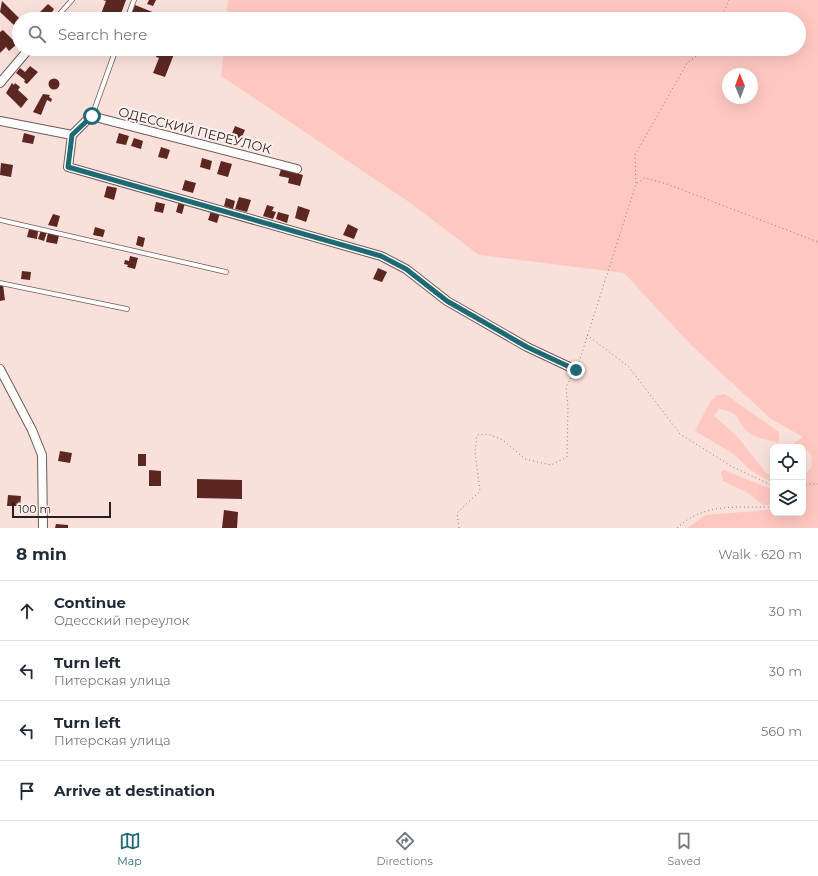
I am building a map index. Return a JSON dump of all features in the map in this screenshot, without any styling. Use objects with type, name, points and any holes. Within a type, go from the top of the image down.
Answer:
[{"type":"street","points":[[0,82],[23,56]]},
{"type":"street","points":[[92,116],[72,135],[68,167],[381,256],[406,269],[447,301],[527,347],[576,370]]},
{"type":"street","name":"ОДЕССКИЙ ПЕРЕУЛОК","points":[[92,116],[297,169]]},
{"type":"street","points":[[0,121],[72,135]]},
{"type":"street","points":[[0,369],[32,430],[42,455],[44,528]]},
{"type":"lane","points":[[61,12],[72,0]]},
{"type":"lane","points":[[130,12],[134,0]]},
{"type":"lane","points":[[92,116],[113,56]]},
{"type":"lane","points":[[0,220],[226,272]]},
{"type":"lane","points":[[0,283],[127,309]]},
{"type":"path","points":[[724,12],[729,0]]},
{"type":"path","points":[[459,528],[457,513],[480,490],[475,451],[477,435],[488,434],[503,440],[525,459],[552,465],[567,457],[568,414],[566,387],[576,370],[636,184],[635,154],[687,63],[696,56]]},
{"type":"path","points":[[636,184],[645,178],[667,184],[818,242]]},
{"type":"path","points":[[587,335],[629,367],[680,434],[731,466],[770,485]]},
{"type":"path","points":[[806,486],[808,484],[818,484]]},
{"type":"path","points":[[677,528],[685,520],[709,509],[770,507]]},
{"type":"shaded area","points":[[228,0],[818,0],[818,528],[687,528],[706,515],[766,510],[770,508],[770,516],[806,516],[806,472],[811,468],[812,456],[806,450],[806,444],[794,443],[803,437],[771,419],[691,345],[624,273],[479,255],[409,202],[221,76],[223,56],[806,56],[806,12],[227,12]]},
{"type":"shaded area","points":[[725,394],[779,432],[779,443],[759,438],[751,434],[744,428],[732,412],[719,409],[714,416],[737,436],[766,473],[770,475],[770,481],[750,470],[735,455],[695,431],[710,402],[717,395]]},
{"type":"shaded area","points":[[724,470],[770,489],[770,505],[763,505],[748,493],[723,481],[721,472]]},
{"type":"building","points":[[103,0],[126,0],[122,12],[102,12],[106,1]]},
{"type":"building","points":[[149,0],[156,0],[153,6],[147,4]]},
{"type":"building","points":[[2,1],[13,12],[12,23],[0,12]]},
{"type":"building","points":[[48,4],[54,9],[52,12],[40,12]]},
{"type":"building","points":[[135,5],[152,12],[132,12]]},
{"type":"building","points":[[3,30],[12,39],[12,48],[9,51],[6,47],[0,53],[0,32]]},
{"type":"building","points":[[173,56],[165,77],[153,73],[159,58],[156,57]]},
{"type":"building","points":[[30,66],[38,72],[27,84],[24,82],[25,80],[16,73],[20,68],[25,72]]},
{"type":"building","points":[[52,79],[56,79],[58,80],[58,88],[52,89],[49,86],[49,82]]},
{"type":"building","points":[[12,83],[14,85],[15,83],[20,87],[18,90],[28,99],[21,108],[6,93]]},
{"type":"building","points":[[43,94],[50,95],[49,97],[52,99],[51,102],[47,100],[41,115],[33,112]]},
{"type":"building","points":[[235,126],[245,130],[241,139],[231,136]]},
{"type":"building","points":[[24,133],[35,136],[33,144],[22,142]]},
{"type":"building","points":[[119,133],[129,136],[126,145],[116,143]]},
{"type":"building","points":[[134,138],[143,141],[141,149],[131,146]]},
{"type":"building","points":[[161,147],[170,150],[167,159],[158,157]]},
{"type":"building","points":[[202,158],[212,161],[210,170],[200,167]]},
{"type":"building","points":[[221,161],[232,164],[228,177],[217,174]]},
{"type":"building","points":[[1,163],[13,165],[11,177],[0,175]]},
{"type":"building","points":[[281,169],[303,175],[300,186],[288,183],[289,178],[279,176]]},
{"type":"building","points":[[185,180],[196,183],[193,193],[182,190]]},
{"type":"building","points":[[107,186],[117,188],[114,200],[104,197]]},
{"type":"building","points":[[239,197],[251,200],[247,212],[235,209]]},
{"type":"building","points":[[226,198],[235,201],[233,209],[224,206]]},
{"type":"building","points":[[179,201],[185,203],[182,214],[176,212]]},
{"type":"building","points":[[156,202],[165,204],[163,213],[154,211]]},
{"type":"building","points":[[267,205],[274,207],[272,211],[276,212],[273,219],[263,216]]},
{"type":"building","points":[[298,206],[310,210],[306,222],[295,218]]},
{"type":"building","points":[[211,211],[220,213],[217,223],[208,220]]},
{"type":"building","points":[[278,212],[289,215],[287,223],[276,219]]},
{"type":"building","points":[[53,214],[60,216],[57,227],[48,225]]},
{"type":"building","points":[[348,224],[358,229],[354,239],[343,235]]},
{"type":"building","points":[[95,227],[105,230],[103,237],[93,235]]},
{"type":"building","points":[[29,229],[38,231],[37,239],[27,237]]},
{"type":"building","points":[[41,230],[47,232],[44,241],[38,239]]},
{"type":"building","points":[[48,233],[59,235],[57,244],[46,242]]},
{"type":"building","points":[[138,236],[145,238],[143,247],[136,245]]},
{"type":"building","points":[[130,256],[138,258],[135,269],[127,267],[128,265],[124,264],[125,260],[129,261]]},
{"type":"building","points":[[378,268],[387,272],[382,282],[373,279]]},
{"type":"building","points":[[22,271],[31,272],[30,280],[21,279]]},
{"type":"building","points":[[3,285],[5,300],[0,301],[0,286]]},
{"type":"building","points":[[60,451],[72,453],[70,463],[58,461]]},
{"type":"building","points":[[138,454],[146,454],[146,466],[138,466]]},
{"type":"building","points":[[149,470],[161,471],[161,486],[149,486]]},
{"type":"building","points":[[197,479],[242,480],[242,499],[197,498]]},
{"type":"building","points":[[8,495],[21,496],[20,506],[7,506]]},
{"type":"building","points":[[224,510],[238,512],[237,528],[222,528]]},
{"type":"building","points":[[56,524],[68,525],[68,528],[55,528]]},
{"type":"route","points":[[92,116],[72,135],[68,167],[381,256],[406,269],[447,301],[527,347],[576,370]]}]
